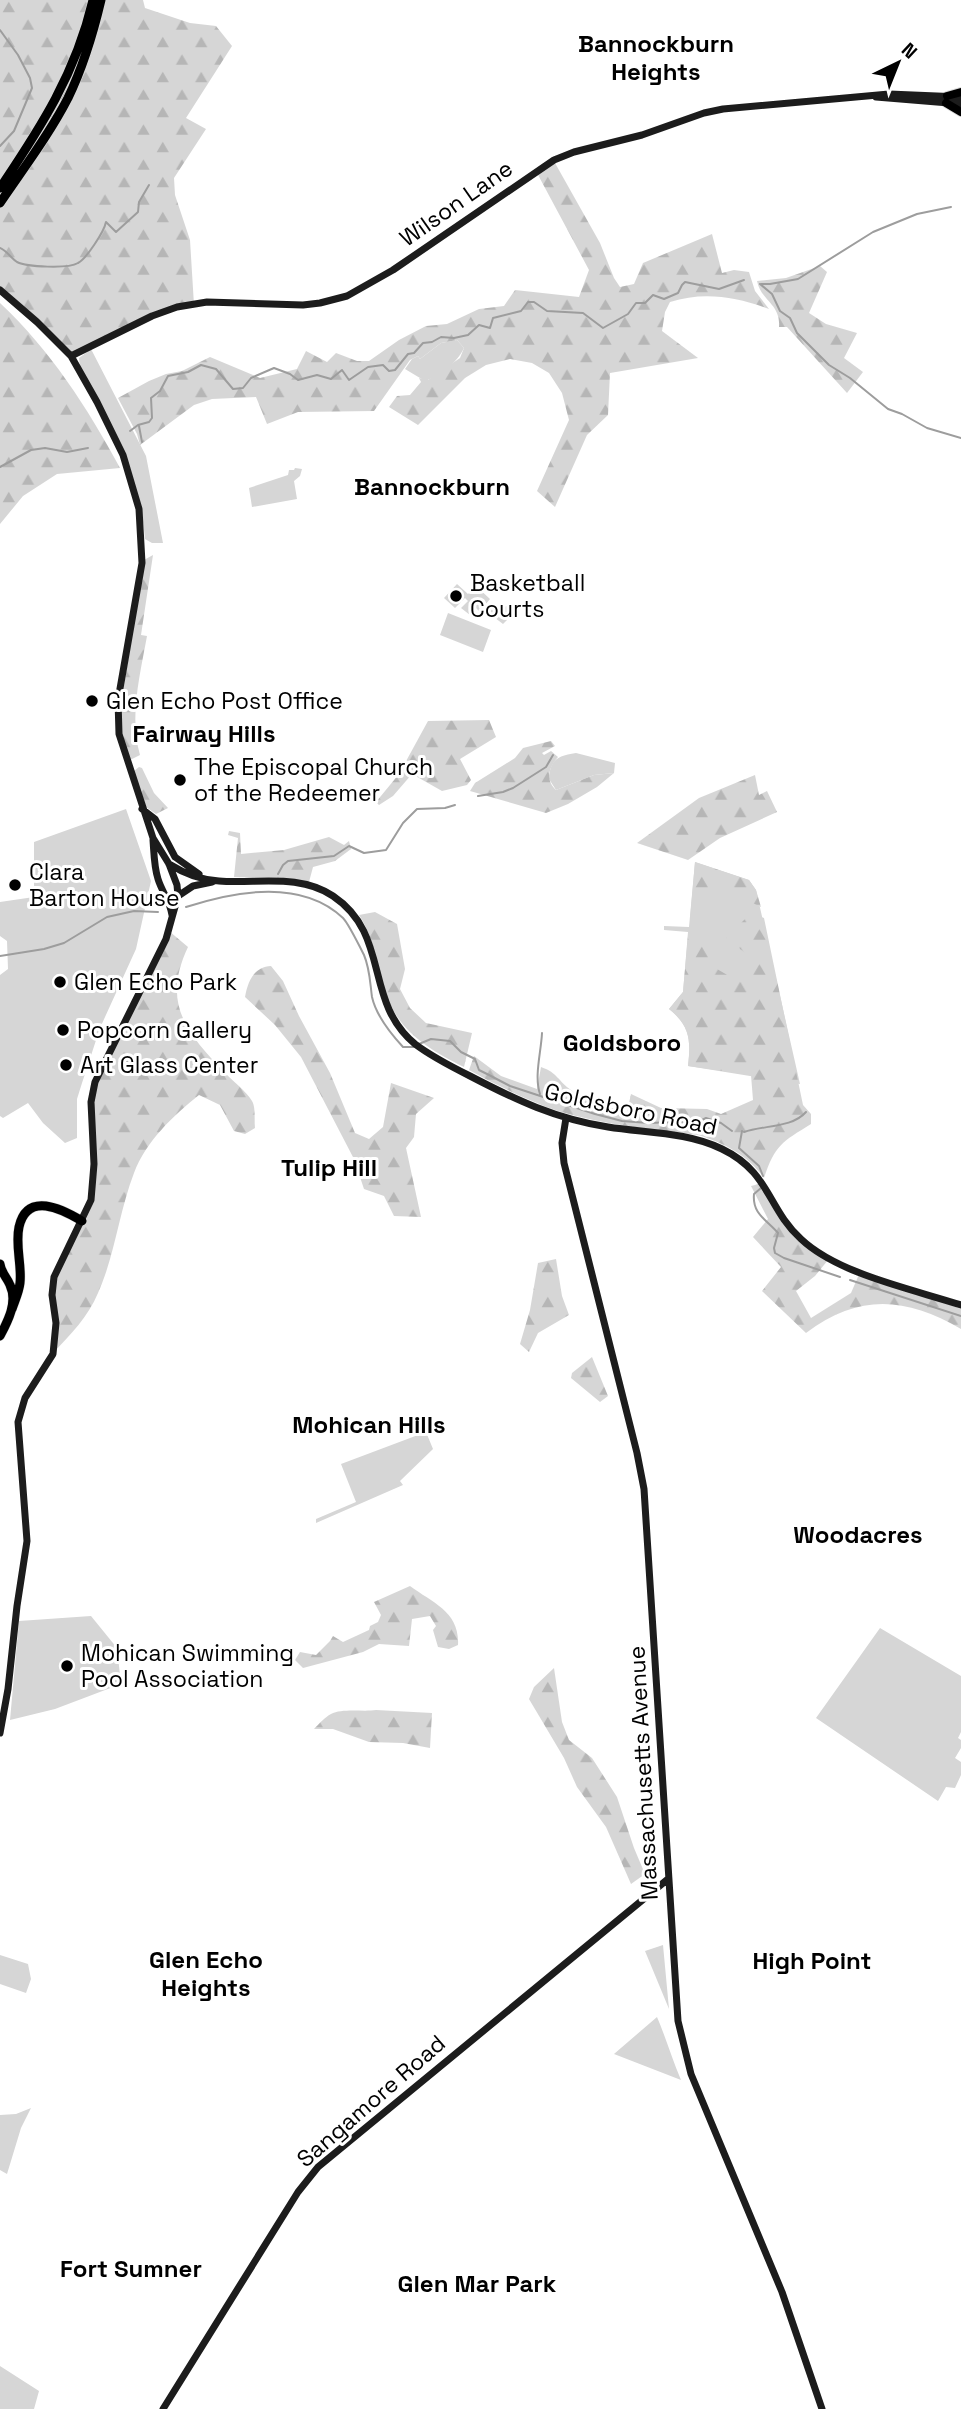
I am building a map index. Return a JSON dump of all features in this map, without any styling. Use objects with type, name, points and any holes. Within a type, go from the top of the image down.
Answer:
[{"type":"highway","points":[[0,188],[60,94],[86,31],[93,0]]},
{"type":"highway","points":[[0,203],[68,98],[93,34],[101,0]]},
{"type":"highway","points":[[0,1336],[19,1287],[19,1229],[25,1216],[33,1209],[48,1205],[82,1221]]},
{"type":"highway","points":[[0,1263],[7,1271],[12,1272],[18,1267],[19,1258]]},
{"type":"highway","points":[[0,1263],[12,1290],[12,1309]]},
{"type":"main road","name":"Wilson Lane","points":[[71,356],[152,316],[177,307],[226,302],[303,305],[347,296],[393,270],[540,168],[574,152],[642,135],[723,109],[889,94],[947,99],[961,104]]},
{"type":"main road","points":[[961,94],[947,99],[961,112]]},
{"type":"main road","points":[[0,1733],[27,1541],[18,1422],[25,1398],[54,1353],[54,1277],[60,1259],[91,1200],[94,1179],[91,1102],[95,1082],[166,939],[178,896],[169,864],[153,838],[142,809],[119,734],[118,700],[142,563],[135,488],[97,402],[71,356],[3,293]]},
{"type":"main road","points":[[142,809],[155,819],[186,881],[197,884]]},
{"type":"main road","points":[[153,838],[156,871],[162,891],[169,901],[173,919]]},
{"type":"main road","points":[[175,857],[194,872],[220,881]]},
{"type":"main road","points":[[156,871],[161,863],[169,864]]},
{"type":"main road","name":"Goldsboro Road","points":[[169,864],[200,878],[220,881],[295,882],[320,889],[341,902],[355,916],[366,934],[374,956],[388,1011],[405,1036],[417,1045],[522,1104],[605,1127],[690,1138],[718,1147],[740,1158],[757,1174],[794,1233],[821,1255],[843,1267],[961,1306]]},
{"type":"main road","name":"Goldsboro Road","points":[[178,896],[197,884],[220,881]]},
{"type":"main road","points":[[162,891],[170,897],[178,896]]},
{"type":"main road","name":"Massachusetts Avenue","points":[[566,1118],[562,1143],[564,1163],[644,1489],[678,2021],[691,2074],[787,2304],[822,2409]]},
{"type":"main road","name":"Sangamore Road","points":[[163,2409],[298,2192],[318,2167],[668,1879]]},
{"type":"green space","points":[[0,0],[143,0],[145,8],[190,23],[216,26],[232,46],[186,118],[206,129],[174,178],[175,195],[190,240],[194,305],[177,307],[71,356],[0,289]]},
{"type":"green space","points":[[555,163],[600,243],[620,287],[634,284],[643,263],[712,234],[722,273],[734,270],[749,272],[755,291],[769,309],[745,301],[708,296],[670,302],[665,312],[662,331],[698,358],[610,373],[608,415],[587,435],[555,507],[537,491],[569,420],[562,393],[549,373],[532,363],[510,359],[486,365],[465,378],[418,425],[389,407],[397,396],[410,395],[421,382],[419,378],[428,380],[460,358],[464,348],[457,340],[441,343],[420,359],[418,356],[410,360],[374,411],[298,412],[267,424],[256,397],[212,399],[194,405],[140,445],[118,398],[149,381],[182,371],[210,357],[260,378],[297,369],[306,351],[327,362],[336,353],[357,361],[369,361],[399,340],[426,326],[447,324],[479,309],[504,306],[515,290],[579,297],[589,270],[537,173]]},
{"type":"green space","points":[[820,266],[827,272],[809,313],[826,324],[857,333],[844,358],[863,372],[847,393],[787,327],[779,327],[777,313],[762,293],[757,281],[786,278]]},
{"type":"green space","points":[[0,303],[52,360],[120,468],[57,474],[23,496],[0,524]]},
{"type":"green space","points":[[457,340],[464,348],[461,354],[453,364],[436,376],[425,381],[405,369],[412,359],[418,356],[420,359],[441,343]]},
{"type":"green space","points":[[91,349],[146,456],[163,543],[152,543],[145,539],[137,491],[130,470],[113,430],[80,367],[79,358]]},
{"type":"green space","points":[[302,469],[300,476],[294,481],[297,499],[252,507],[249,488],[288,475],[289,470]]},
{"type":"green space","points":[[153,555],[141,635],[147,636],[135,726],[140,755],[130,760],[122,736],[120,711],[144,560]]},
{"type":"green space","points":[[457,584],[468,594],[476,586],[490,599],[485,605],[487,607],[490,603],[498,609],[507,606],[507,620],[503,624],[482,608],[479,611],[476,608],[470,615],[461,608],[468,601],[465,598],[455,608],[444,598]]},
{"type":"green space","points":[[448,613],[491,630],[483,652],[440,635]]},
{"type":"green space","points":[[489,720],[496,737],[460,759],[471,780],[467,785],[442,791],[412,774],[393,796],[379,805],[376,802],[399,774],[428,721]]},
{"type":"green space","points":[[551,741],[555,746],[542,753],[544,755],[551,751],[558,757],[549,777],[556,790],[594,775],[614,773],[597,787],[546,813],[470,791],[475,783],[515,758],[523,748]]},
{"type":"green space","points":[[576,753],[615,763],[614,773],[594,775],[556,790],[549,779],[553,763],[560,757]]},
{"type":"green space","points":[[139,767],[154,793],[168,808],[156,814],[146,807],[134,771]]},
{"type":"green space","points":[[755,775],[759,795],[767,791],[777,812],[720,838],[688,860],[637,843],[699,798]]},
{"type":"green space","name":"Glen Echo Park","points":[[126,809],[151,881],[136,949],[100,1028],[77,1099],[77,1138],[65,1143],[43,1123],[28,1103],[3,1118],[0,1116],[0,975],[8,969],[7,941],[0,936],[0,902],[34,897],[34,842]]},
{"type":"green space","points":[[229,831],[240,833],[241,854],[284,850],[329,837],[344,845],[349,841],[351,849],[335,861],[313,867],[309,882],[286,878],[234,877],[238,838],[228,835]]},
{"type":"green space","points":[[695,862],[749,880],[756,890],[800,1084],[688,1066],[688,1034],[681,1021],[669,1009],[683,992],[688,932],[664,930],[664,926],[689,927]]},
{"type":"green space","points":[[695,862],[749,880],[756,890],[761,907],[738,896],[720,883],[712,888],[713,909],[708,915],[700,908],[690,919]]},
{"type":"green space","points":[[375,912],[397,924],[405,969],[400,989],[410,1008],[426,1023],[472,1033],[464,1067],[425,1045],[396,1015],[383,986],[371,941],[359,915]]},
{"type":"green space","points":[[751,913],[764,918],[803,1105],[811,1114],[811,1124],[786,1140],[776,1151],[764,1178],[743,1156],[708,1138],[575,1116],[535,1102],[469,1070],[474,1056],[501,1076],[537,1089],[541,1067],[584,1098],[627,1112],[631,1094],[661,1108],[707,1109],[721,1114],[753,1100],[751,1075],[688,1066],[688,1034],[681,1021],[669,1009],[683,992],[688,936],[703,937],[715,947],[717,969],[729,976],[735,976],[742,959],[750,960],[751,957],[740,949],[734,939],[726,938]]},
{"type":"green space","points":[[169,931],[188,947],[180,967],[177,985],[182,1016],[200,1045],[252,1101],[255,1128],[245,1134],[234,1131],[220,1105],[199,1095],[161,1130],[139,1161],[134,1173],[109,1264],[94,1302],[53,1353],[54,1277],[91,1200],[91,1102],[95,1082]]},
{"type":"green space","points":[[271,966],[283,981],[330,1073],[355,1133],[369,1139],[383,1127],[391,1083],[434,1098],[416,1114],[414,1137],[406,1148],[421,1217],[394,1216],[384,1196],[364,1189],[354,1159],[301,1057],[275,1025],[245,997],[256,972]]},
{"type":"green space","points":[[763,1183],[785,1220],[828,1260],[815,1276],[796,1291],[811,1318],[851,1293],[860,1272],[961,1309],[961,1329],[921,1310],[883,1304],[845,1311],[806,1333],[762,1291],[781,1267],[753,1237],[768,1219],[751,1186]]},
{"type":"green space","points":[[556,1259],[562,1296],[569,1315],[538,1333],[529,1352],[520,1344],[530,1310],[538,1263]]},
{"type":"green space","points":[[592,1357],[608,1396],[600,1402],[571,1378],[572,1373]]},
{"type":"green space","points":[[426,1432],[433,1449],[400,1481],[403,1485],[316,1523],[316,1519],[356,1502],[341,1464]]},
{"type":"green space","points":[[410,1586],[450,1616],[455,1624],[458,1645],[449,1649],[438,1647],[433,1630],[436,1626],[430,1616],[412,1619],[409,1646],[379,1644],[363,1652],[303,1668],[295,1660],[300,1652],[316,1655],[333,1636],[343,1642],[369,1630],[381,1615],[374,1602]]},
{"type":"green space","name":"Mohican Swimming Pool Association","points":[[91,1616],[117,1648],[121,1684],[55,1709],[10,1720],[19,1621]]},
{"type":"green space","points":[[880,1628],[961,1676],[961,1732],[958,1738],[961,1740],[961,1748],[955,1758],[961,1762],[961,1775],[955,1788],[946,1787],[938,1801],[816,1718]]},
{"type":"green space","points":[[554,1668],[562,1722],[569,1740],[592,1758],[617,1797],[645,1874],[631,1884],[606,1827],[577,1787],[564,1758],[529,1699],[534,1687]]},
{"type":"green space","points":[[376,1710],[432,1713],[430,1748],[403,1743],[369,1742],[333,1729],[314,1729],[336,1712]]},
{"type":"green space","points":[[663,1945],[669,2009],[645,1951]]},
{"type":"green space","points":[[0,1955],[28,1964],[31,1979],[26,1993],[0,1984]]},
{"type":"green space","points":[[657,2017],[675,2064],[681,2080],[614,2054]]},
{"type":"green space","points":[[31,2108],[21,2128],[7,2174],[0,2170],[0,2115],[16,2114]]},
{"type":"green space","points":[[0,2366],[39,2391],[34,2409],[0,2409]]},
{"type":"waterway","points":[[0,30],[18,55],[32,88],[14,131],[0,146]]},
{"type":"waterway","points":[[0,248],[22,264],[57,267],[78,263],[94,245],[106,222],[116,232],[138,212],[139,202],[149,185]]},
{"type":"waterway","points":[[761,284],[798,279],[873,232],[917,214],[951,207]]},
{"type":"waterway","points":[[130,431],[152,418],[151,398],[160,391],[168,376],[188,372],[201,365],[216,369],[233,389],[243,388],[251,378],[274,368],[298,380],[317,375],[331,379],[342,370],[349,380],[368,367],[383,365],[389,371],[395,370],[408,354],[414,353],[423,343],[441,337],[468,335],[479,325],[490,328],[493,318],[521,311],[528,302],[534,302],[547,311],[583,313],[603,328],[628,314],[636,303],[645,303],[653,295],[664,299],[678,293],[685,282],[719,289],[744,280]]},
{"type":"waterway","points":[[760,284],[772,294],[780,311],[790,318],[797,333],[829,365],[850,378],[888,409],[927,428],[961,438]]},
{"type":"waterway","points":[[139,426],[142,442]]},
{"type":"waterway","points":[[0,467],[31,450],[45,448],[67,452],[88,448]]},
{"type":"waterway","points":[[478,796],[513,788],[546,767],[553,755]]},
{"type":"waterway","points":[[278,874],[288,861],[334,856],[349,846],[364,853],[386,850],[403,823],[417,809],[455,805]]},
{"type":"waterway","points":[[186,907],[225,896],[267,892],[308,897],[326,905],[345,920],[364,955],[372,997],[380,1017],[403,1047],[414,1047]]},
{"type":"waterway","points":[[0,956],[64,943],[107,917],[134,911],[158,912]]},
{"type":"waterway","points":[[540,1094],[538,1072],[542,1033]]},
{"type":"waterway","points":[[419,1044],[431,1039],[450,1041],[461,1052],[475,1059],[479,1070],[510,1086],[595,1114],[622,1121],[649,1123],[700,1121],[706,1118],[721,1123],[732,1131]]},
{"type":"waterway","points":[[744,1132],[786,1124],[806,1112]]},
{"type":"waterway","points":[[742,1131],[739,1148],[759,1166],[763,1176]]},
{"type":"waterway","points":[[761,1188],[754,1194],[755,1207],[778,1233],[775,1253],[840,1277]]},
{"type":"waterway","points":[[850,1280],[961,1316]]},
{"type":"place","name":"Basketball Courts","points":[[456,596]]},
{"type":"place","name":"Glen Echo Post Office","points":[[92,701]]},
{"type":"place","name":"The Episcopal Church of the Redeemer","points":[[180,780]]},
{"type":"place","name":"Clara Barton House","points":[[15,885]]},
{"type":"place","name":"Glen Echo Park","points":[[60,982]]},
{"type":"place","name":"Popcorn Gallery","points":[[63,1030]]},
{"type":"place","name":"Art Glass Center","points":[[66,1065]]},
{"type":"place","name":"Mohican Swimming Pool Association","points":[[67,1666]]},
{"type":"district","name":"Bannockburn Heights","points":[[656,57]]},
{"type":"district","name":"Bannockburn","points":[[432,486]]},
{"type":"district","name":"Fairway Hills","points":[[204,733]]},
{"type":"district","name":"Goldsboro","points":[[622,1042]]},
{"type":"district","name":"Tulip Hill","points":[[329,1167]]},
{"type":"district","name":"Mohican Hills","points":[[369,1424]]},
{"type":"district","name":"Woodacres","points":[[858,1534]]},
{"type":"district","name":"High Point","points":[[812,1960]]},
{"type":"district","name":"Glen Echo Heights","points":[[206,1973]]},
{"type":"district","name":"Fort Sumner","points":[[131,2268]]},
{"type":"district","name":"Glen Mar Park","points":[[477,2283]]}]
